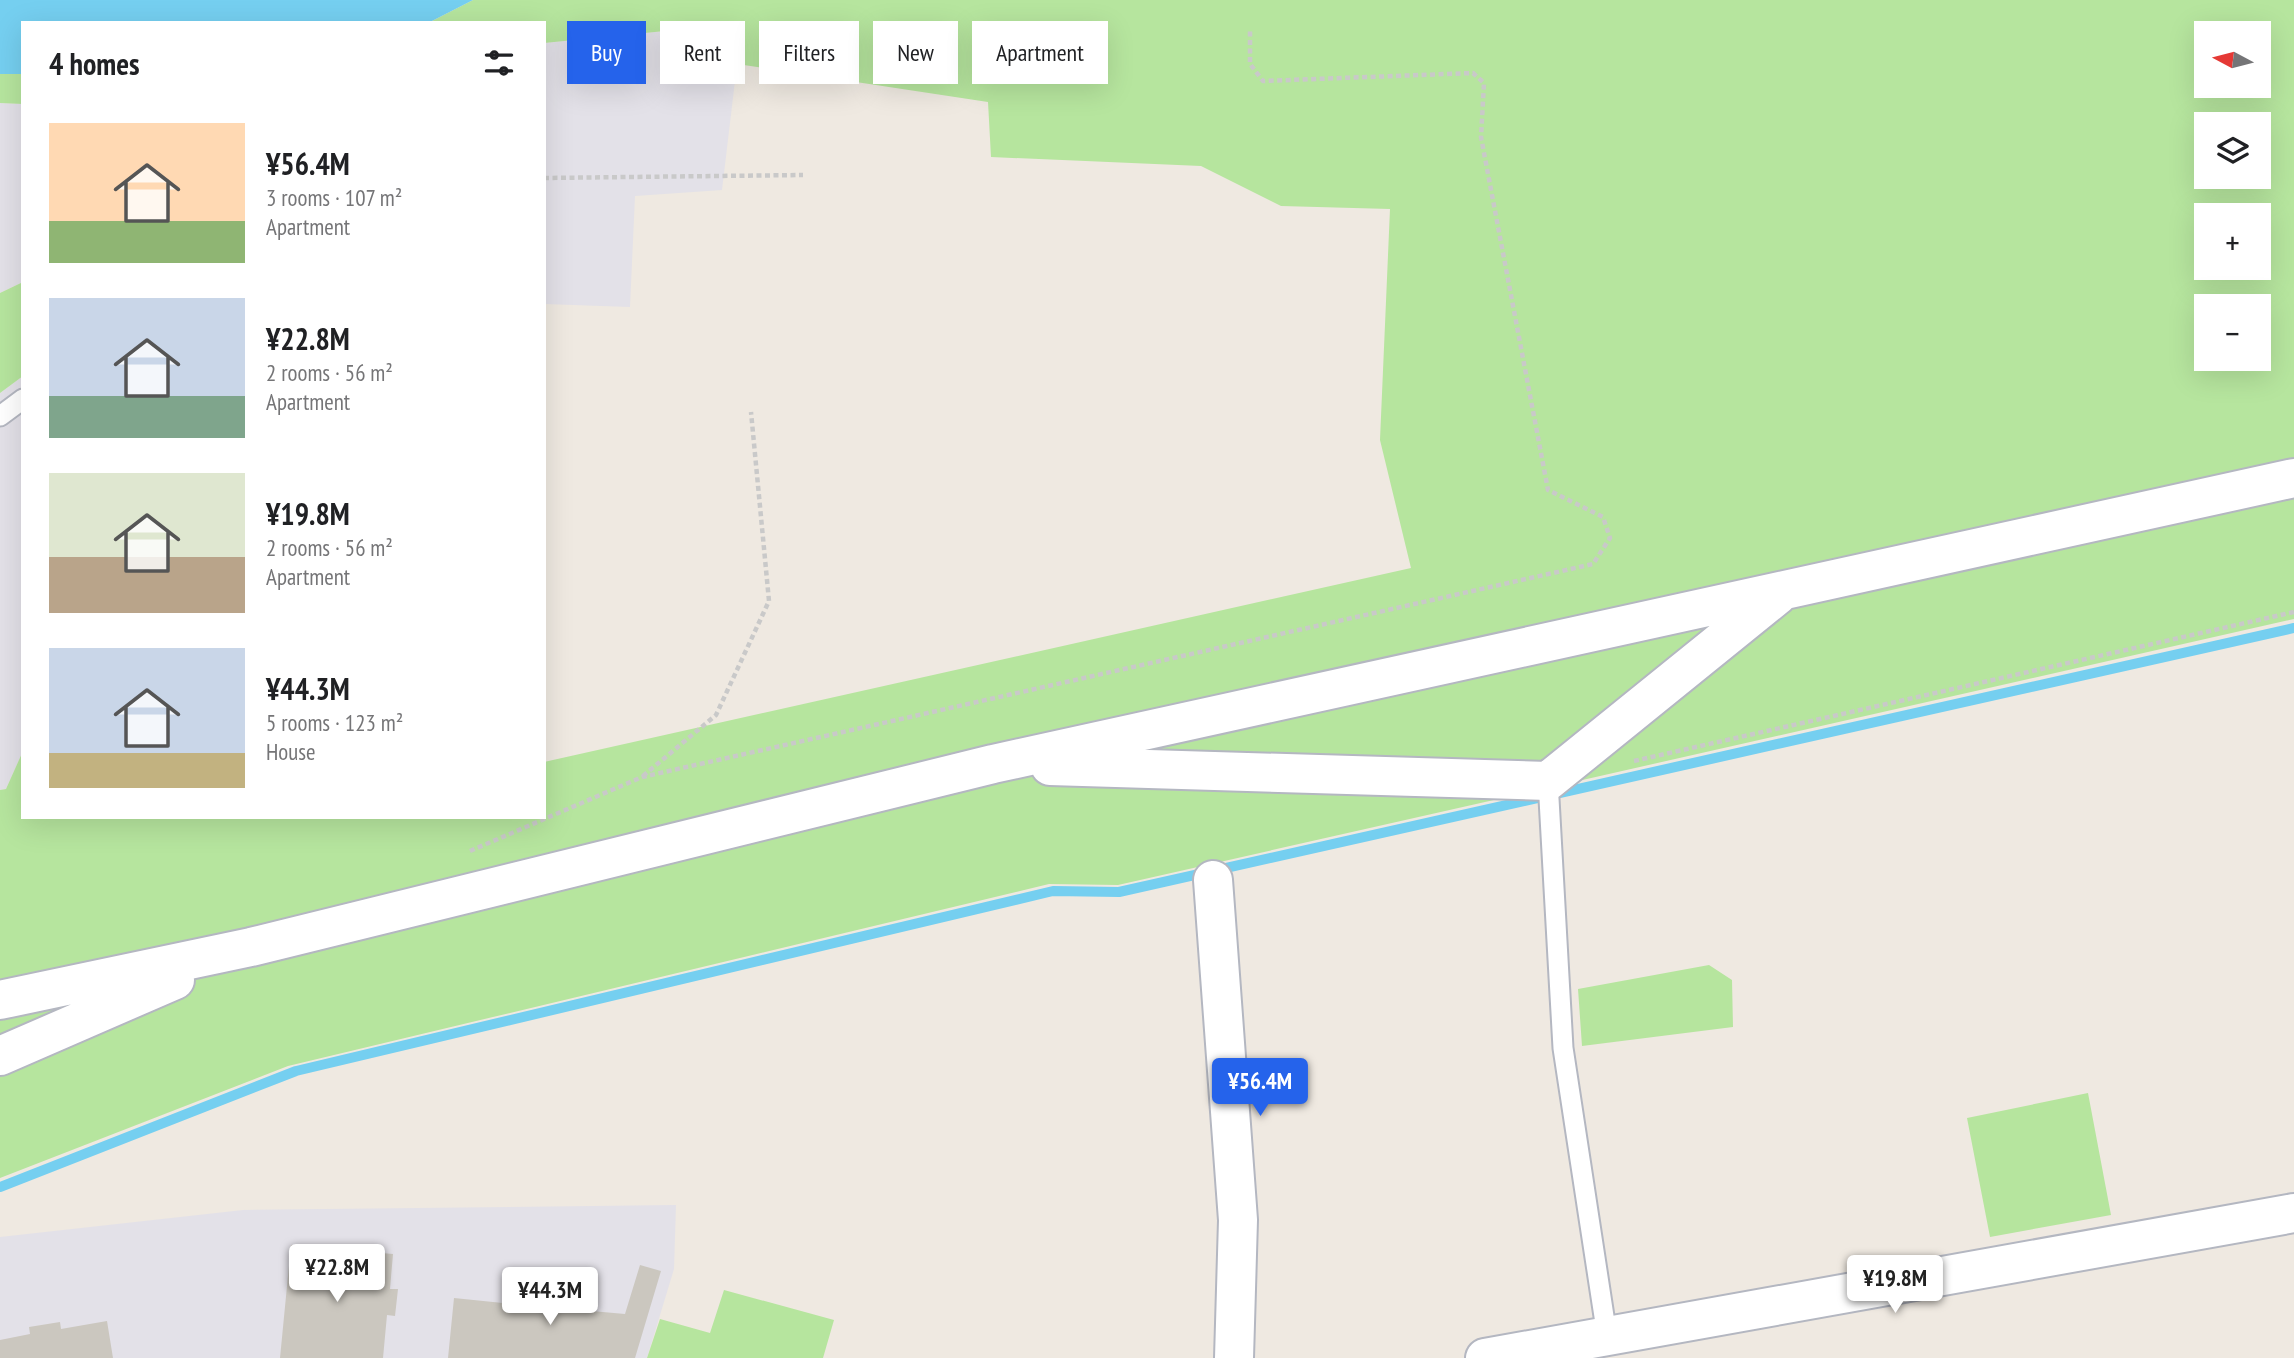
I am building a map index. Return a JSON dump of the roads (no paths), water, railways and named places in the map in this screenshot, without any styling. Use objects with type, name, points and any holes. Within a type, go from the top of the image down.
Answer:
[{"type":"street","points":[[0,1000],[251,947],[993,764],[2294,478]]},
{"type":"street","points":[[993,764],[1548,794],[1785,590]]},
{"type":"street","points":[[1213,880],[1238,1220],[1234,1358]]},
{"type":"street","points":[[0,1056],[251,947]]},
{"type":"street","points":[[1485,1358],[2294,1213]]},
{"type":"lane","points":[[0,416],[21,400]]},
{"type":"lane","points":[[1548,794],[1563,1048],[1607,1336]]},
{"type":"water","points":[[0,0],[473,0],[432,21],[21,21],[21,74],[0,74]]},
{"type":"waterway","points":[[0,1187],[296,1071],[1053,891],[1119,892],[2294,628]]}]
